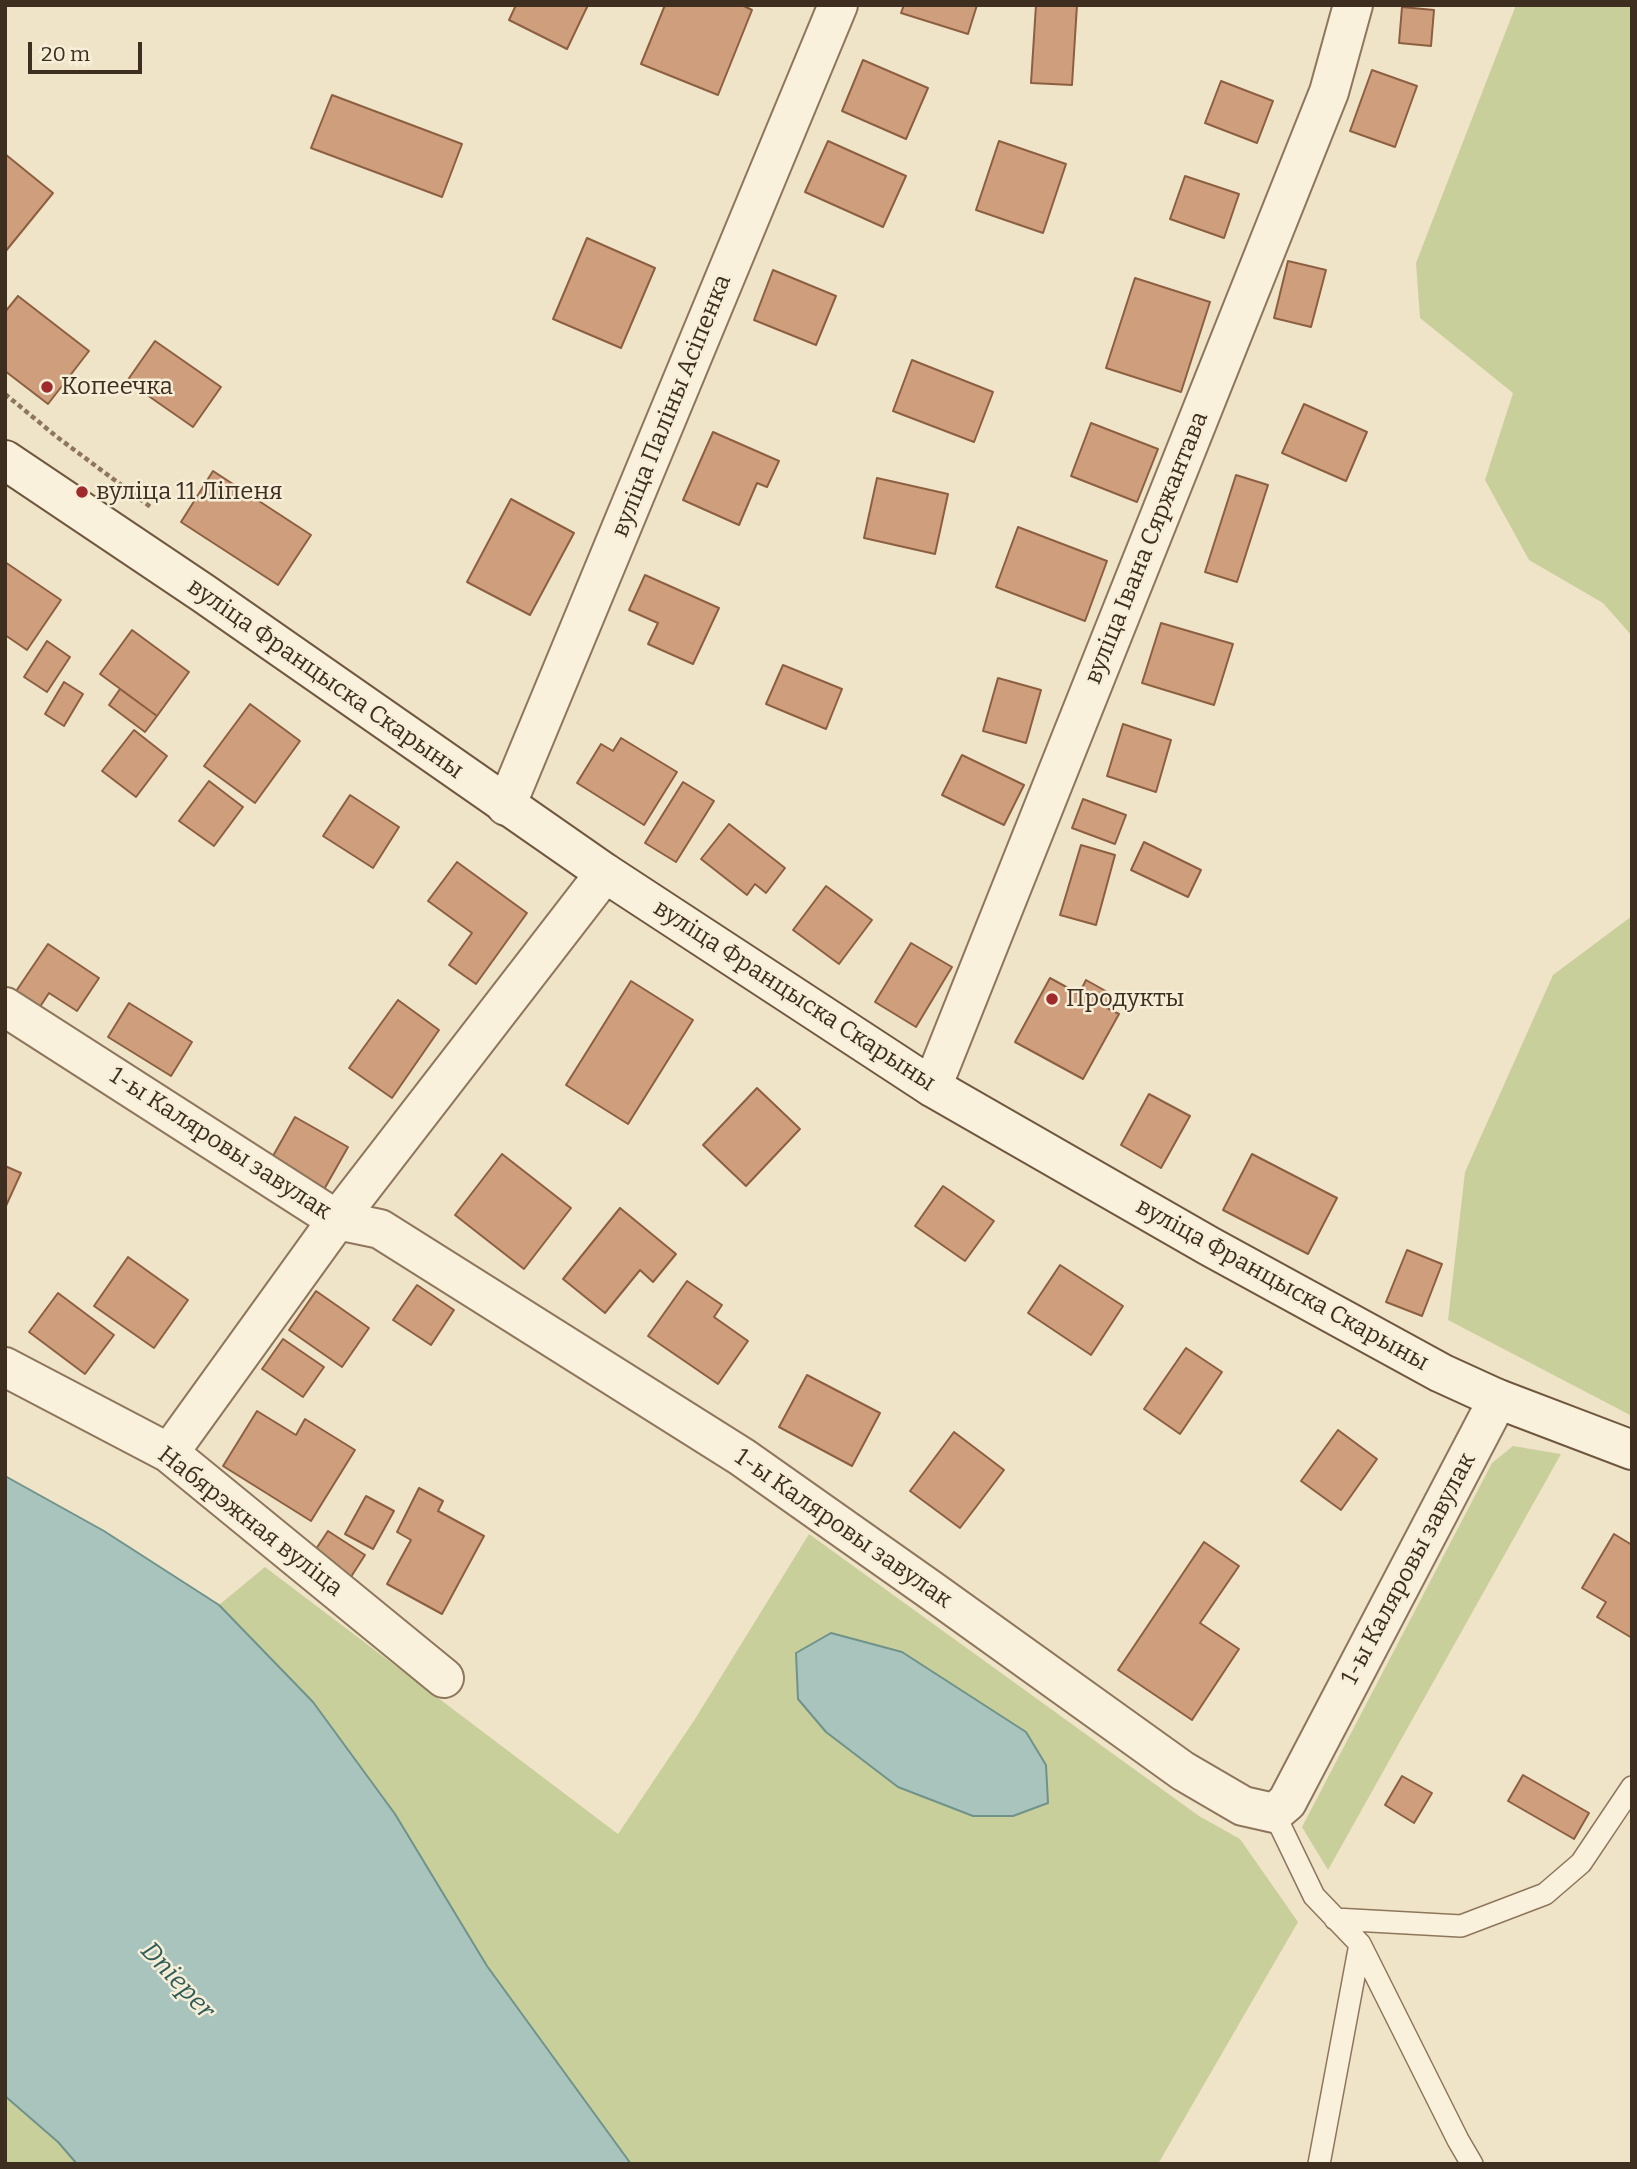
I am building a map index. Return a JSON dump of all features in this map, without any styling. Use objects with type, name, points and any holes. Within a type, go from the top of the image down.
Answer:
[{"type":"street","name":"вуліца Паліны Асіпенка","points":[[506,806],[838,5]]},
{"type":"street","name":"вуліца Івана Сяржантава","points":[[932,1087],[1329,92],[1353,5]]},
{"type":"street","name":"вуліца Францыска Скарыны","points":[[5,460],[192,586],[605,873],[932,1087],[1209,1246],[1441,1373],[1497,1399],[1632,1450]]},
{"type":"street","points":[[169,1453],[337,1220],[605,873]]},
{"type":"street","name":"1-ы Каляровы завулак","points":[[5,1007],[337,1220],[380,1229],[742,1457],[1183,1771],[1244,1806],[1274,1812],[1287,1802],[1497,1399]]},
{"type":"street","name":"Набярэжная вуліца","points":[[5,1367],[169,1453],[444,1678]]},
{"type":"lane","points":[[1335,1919],[1461,1926],[1545,1894],[1580,1863],[1632,1787]]},
{"type":"lane","points":[[1274,1812],[1314,1896],[1360,1944],[1472,2164]]},
{"type":"lane","points":[[1319,2163],[1360,1944]]},
{"type":"path","points":[[5,394],[157,512]]},
{"type":"green space","points":[[1516,5],[1632,5],[1632,636],[1603,603],[1529,560],[1485,480],[1513,393],[1420,318],[1416,263]]},
{"type":"green space","points":[[1632,916],[1632,1416],[1448,1320],[1465,1172],[1553,975]]},
{"type":"green space","points":[[1513,1446],[1561,1454],[1328,1870],[1302,1827],[1492,1463]]},
{"type":"green space","points":[[809,1534],[1199,1816],[1240,1839],[1298,1922],[1158,2164],[631,2164],[487,1966],[395,1814],[313,1702],[219,1605],[265,1567],[618,1834],[695,1719]],"holes":[[[831,1633],[902,1652],[941,1679]]]},
{"type":"green space","points":[[5,2096],[58,2142],[77,2164],[5,2164]]},
{"type":"water","name":"Dnieper","points":[[5,1476],[104,1531],[219,1605],[313,1702],[395,1814],[487,1966],[631,2164],[77,2164],[58,2142],[5,2096]]},
{"type":"water","points":[[831,1633],[902,1652],[1026,1732],[1046,1765],[1048,1803],[1013,1816],[973,1816],[898,1787],[826,1732],[798,1699],[796,1653]]},
{"type":"building","points":[[516,5],[588,5],[567,49],[509,20]]},
{"type":"building","points":[[665,5],[742,5],[752,10],[718,95],[641,64]]},
{"type":"building","points":[[904,5],[977,5],[968,34],[901,13]]},
{"type":"building","points":[[1036,5],[1077,5],[1072,85],[1031,83]]},
{"type":"building","points":[[1402,7],[1434,10],[1431,46],[1399,43]]},
{"type":"building","points":[[863,60],[928,88],[906,139],[842,111]]},
{"type":"building","points":[[1372,70],[1417,86],[1395,147],[1350,131]]},
{"type":"building","points":[[1221,81],[1273,101],[1257,143],[1205,123]]},
{"type":"building","points":[[332,95],[462,144],[442,197],[311,148]]},
{"type":"building","points":[[828,141],[906,176],[883,227],[805,192]]},
{"type":"building","points":[[999,141],[1066,164],[1043,233],[976,210]]},
{"type":"building","points":[[5,154],[53,193],[5,252]]},
{"type":"building","points":[[1185,176],[1239,194],[1224,238],[1170,219]]},
{"type":"building","points":[[587,238],[655,268],[621,348],[553,319]]},
{"type":"building","points":[[1288,261],[1326,270],[1311,327],[1274,318]]},
{"type":"building","points":[[773,270],[836,296],[816,345],[754,320]]},
{"type":"building","points":[[1135,278],[1210,302],[1181,392],[1106,368]]},
{"type":"building","points":[[18,296],[89,351],[48,404],[5,371],[5,312]]},
{"type":"building","points":[[155,341],[221,387],[193,427],[127,381]]},
{"type":"building","points":[[912,360],[993,392],[974,442],[893,411]]},
{"type":"building","points":[[1304,404],[1367,432],[1346,481],[1282,453]]},
{"type":"building","points":[[1091,423],[1158,449],[1137,502],[1071,476]]},
{"type":"building","points":[[713,432],[779,461],[767,487],[757,483],[739,525],[683,500]]},
{"type":"building","points":[[213,471],[311,535],[278,585],[181,522]]},
{"type":"building","points":[[1236,475],[1268,485],[1237,582],[1205,572]]},
{"type":"building","points":[[877,478],[948,494],[935,554],[864,538]]},
{"type":"building","points":[[511,499],[574,533],[530,615],[467,582]]},
{"type":"building","points":[[1018,527],[1107,561],[1085,621],[996,587]]},
{"type":"building","points":[[5,562],[61,600],[27,650],[5,635]]},
{"type":"building","points":[[645,575],[719,608],[693,664],[648,644],[658,623],[629,610]]},
{"type":"building","points":[[1161,623],[1233,644],[1214,705],[1142,683]]},
{"type":"building","points":[[132,630],[189,672],[157,716],[100,674]]},
{"type":"building","points":[[47,641],[70,657],[47,692],[24,677]]},
{"type":"building","points":[[783,665],[842,689],[826,729],[766,704]]},
{"type":"building","points":[[998,678],[1041,690],[1026,743],[983,731]]},
{"type":"building","points":[[64,682],[83,694],[64,726],[45,714]]},
{"type":"building","points":[[120,689],[157,716],[145,732],[109,705]]},
{"type":"building","points":[[250,704],[300,741],[255,803],[204,766]]},
{"type":"building","points":[[1123,724],[1171,740],[1156,792],[1107,776]]},
{"type":"building","points":[[134,730],[167,756],[136,797],[102,771]]},
{"type":"building","points":[[621,738],[677,772],[644,825],[577,783],[601,744],[613,751]]},
{"type":"building","points":[[962,755],[1024,785],[1004,825],[942,795]]},
{"type":"building","points":[[209,781],[243,807],[214,846],[179,821]]},
{"type":"building","points":[[683,782],[714,801],[676,862],[645,843]]},
{"type":"building","points":[[350,795],[399,827],[373,868],[323,836]]},
{"type":"building","points":[[1083,799],[1126,815],[1115,844],[1072,828]]},
{"type":"building","points":[[729,824],[785,868],[766,893],[755,884],[747,895],[701,859]]},
{"type":"building","points":[[1144,842],[1201,870],[1188,897],[1131,870]]},
{"type":"building","points":[[1081,845],[1115,855],[1096,925],[1060,915]]},
{"type":"building","points":[[457,862],[527,913],[476,984],[449,965],[472,933],[428,901]]},
{"type":"building","points":[[826,886],[872,920],[839,964],[793,930]]},
{"type":"building","points":[[911,943],[952,967],[916,1027],[875,1002]]},
{"type":"building","points":[[48,944],[99,978],[77,1011],[49,993],[32,1019],[8,1003]]},
{"type":"building","points":[[1050,978],[1079,994],[1086,980],[1111,994],[1105,1007],[1119,1014],[1083,1079],[1015,1042]]},
{"type":"building","points":[[631,981],[693,1020],[628,1124],[566,1085]]},
{"type":"building","points":[[398,1000],[439,1030],[392,1098],[349,1068]]},
{"type":"building","points":[[129,1003],[192,1042],[171,1076],[108,1037]]},
{"type":"building","points":[[757,1088],[800,1129],[746,1186],[703,1145]]},
{"type":"building","points":[[1149,1094],[1190,1116],[1161,1168],[1121,1145]]},
{"type":"building","points":[[295,1117],[348,1147],[322,1193],[269,1163]]},
{"type":"building","points":[[502,1154],[571,1208],[524,1269],[455,1215]]},
{"type":"building","points":[[1252,1154],[1337,1198],[1308,1254],[1223,1210]]},
{"type":"building","points":[[5,1166],[21,1173],[5,1208]]},
{"type":"building","points":[[943,1186],[994,1221],[965,1261],[915,1226]]},
{"type":"building","points":[[620,1208],[676,1254],[653,1282],[640,1270],[605,1313],[563,1279]]},
{"type":"building","points":[[1407,1250],[1442,1264],[1422,1316],[1386,1302]]},
{"type":"building","points":[[128,1257],[188,1300],[154,1348],[94,1306]]},
{"type":"building","points":[[1060,1265],[1123,1306],[1091,1355],[1028,1313]]},
{"type":"building","points":[[687,1281],[722,1305],[714,1317],[748,1341],[718,1384],[648,1336]]},
{"type":"building","points":[[417,1285],[454,1310],[431,1345],[393,1320]]},
{"type":"building","points":[[316,1291],[369,1328],[342,1367],[289,1330]]},
{"type":"building","points":[[58,1293],[114,1335],[85,1374],[29,1332]]},
{"type":"building","points":[[283,1339],[324,1367],[303,1397],[262,1369]]},
{"type":"building","points":[[1186,1348],[1222,1372],[1180,1434],[1144,1409]]},
{"type":"building","points":[[807,1375],[880,1413],[852,1466],[779,1427]]},
{"type":"building","points":[[257,1411],[296,1435],[305,1419],[355,1450],[311,1521],[223,1466]]},
{"type":"building","points":[[1338,1430],[1377,1459],[1341,1510],[1301,1481]]},
{"type":"building","points":[[954,1432],[1004,1470],[960,1528],[910,1491]]},
{"type":"building","points":[[419,1488],[443,1501],[438,1511],[484,1536],[442,1614],[387,1584],[411,1540],[397,1532]]},
{"type":"building","points":[[366,1496],[394,1511],[373,1549],[345,1534]]},
{"type":"building","points":[[328,1531],[365,1555],[347,1583],[310,1558]]},
{"type":"building","points":[[1614,1534],[1632,1545],[1632,1638],[1597,1617],[1606,1602],[1582,1588]]},
{"type":"building","points":[[1204,1542],[1239,1566],[1200,1623],[1239,1649],[1192,1720],[1118,1670]]},
{"type":"building","points":[[1523,1775],[1589,1813],[1574,1839],[1508,1801]]},
{"type":"building","points":[[1402,1776],[1432,1793],[1414,1823],[1385,1805]]},
{"type":"place","name":"Копеечка","points":[[47,387]]},
{"type":"place","name":"вуліца 11 Ліпеня","points":[[82,492]]},
{"type":"place","name":"Продукты","points":[[1052,999]]}]
